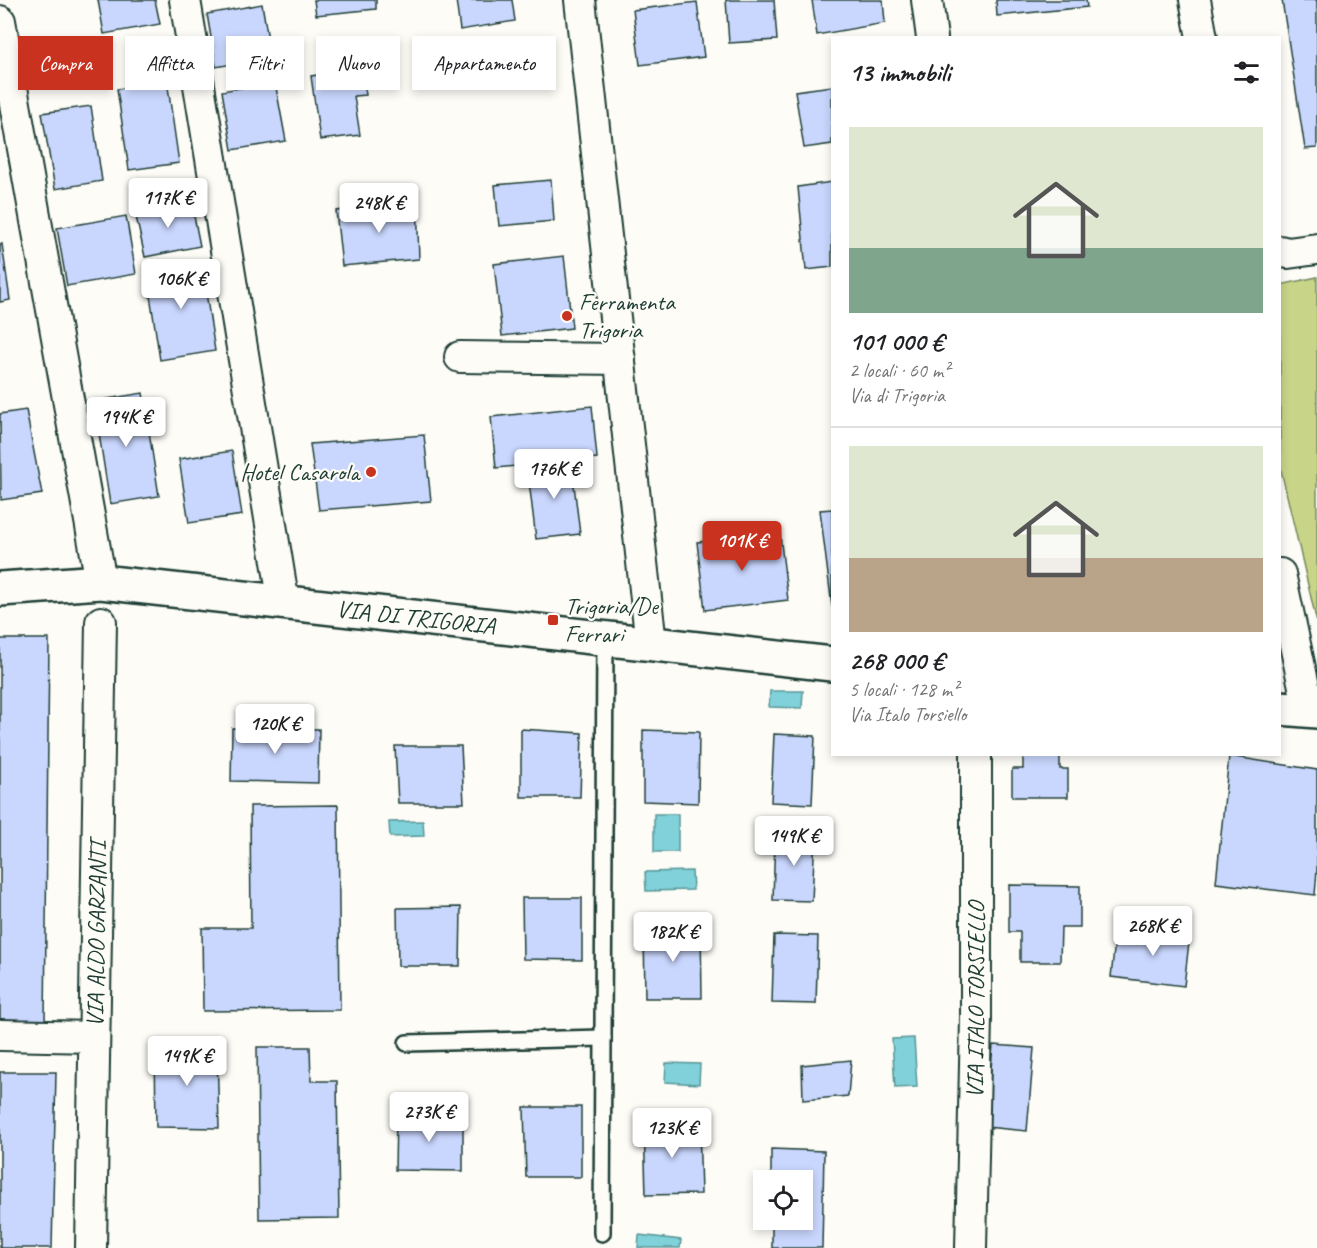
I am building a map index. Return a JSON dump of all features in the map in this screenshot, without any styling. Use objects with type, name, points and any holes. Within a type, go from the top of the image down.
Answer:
[{"type":"street","points":[[185,0],[284,604]]},
{"type":"street","points":[[580,0],[651,644]]},
{"type":"street","points":[[927,0],[932,36]]},
{"type":"street","points":[[1195,0],[1202,36]]},
{"type":"street","points":[[0,21],[101,582]]},
{"type":"street","points":[[1282,254],[1317,249]]},
{"type":"street","points":[[460,357],[620,359]]},
{"type":"street","points":[[1281,580],[1302,710]]},
{"type":"street","name":"VIA DI TRIGORIA","points":[[0,589],[101,582],[831,664]]},
{"type":"street","name":"VIA ALDO GARZANTI","points":[[91,1248],[101,622]]},
{"type":"street","name":"VIA ITALO TORSIELLO","points":[[971,1248],[976,1018],[975,756]]},
{"type":"street","points":[[0,1035],[94,1037]]},
{"type":"lane","points":[[602,1233],[604,639]]},
{"type":"lane","points":[[407,1043],[603,1038]]},
{"type":"green space","points":[[1317,277],[1317,623],[1281,470],[1281,285]]},
{"type":"water","points":[[770,691],[803,691],[802,708],[769,707]]},
{"type":"water","points":[[654,814],[678,814],[678,852],[654,852]]},
{"type":"water","points":[[423,821],[424,836],[390,837],[389,822]]},
{"type":"water","points":[[692,871],[693,890],[646,891],[645,872]]},
{"type":"water","points":[[914,1038],[917,1087],[895,1088],[892,1039]]},
{"type":"water","points":[[666,1063],[700,1064],[699,1084],[665,1082]]},
{"type":"water","points":[[639,1235],[681,1240],[680,1248],[638,1248]]},
{"type":"building","points":[[98,0],[155,0],[160,24],[104,34]]},
{"type":"building","points":[[314,0],[376,0],[376,9],[316,15]]},
{"type":"building","points":[[456,0],[512,0],[515,21],[460,30]]},
{"type":"building","points":[[726,0],[774,0],[777,40],[729,43]]},
{"type":"building","points":[[812,0],[883,0],[885,23],[817,35]]},
{"type":"building","points":[[996,0],[1086,0],[1087,7],[997,16]]},
{"type":"building","points":[[1282,0],[1317,0],[1317,148],[1305,149]]},
{"type":"building","points":[[697,2],[704,57],[640,65],[633,10]]},
{"type":"building","points":[[262,4],[267,36],[226,36],[226,65],[216,67],[214,36],[211,36],[207,14]]},
{"type":"building","points":[[316,75],[316,90],[365,90],[366,95],[354,96],[360,135],[320,140],[311,76]]},
{"type":"building","points":[[831,86],[831,144],[804,148],[795,91]]},
{"type":"building","points":[[117,89],[168,90],[179,163],[129,170]]},
{"type":"building","points":[[276,90],[286,141],[232,150],[222,91]]},
{"type":"building","points":[[91,106],[102,181],[55,189],[42,113]]},
{"type":"building","points":[[551,180],[554,221],[499,226],[495,185]]},
{"type":"building","points":[[831,182],[831,267],[806,270],[798,187]]},
{"type":"building","points":[[191,201],[200,246],[145,257],[135,212]]},
{"type":"building","points":[[417,201],[419,259],[342,266],[336,211]]},
{"type":"building","points":[[126,216],[136,274],[67,286],[57,228]]},
{"type":"building","points":[[2,244],[10,300],[0,302],[0,245]]},
{"type":"building","points":[[564,256],[572,328],[502,336],[494,264]]},
{"type":"building","points":[[201,260],[215,351],[160,360],[146,269]]},
{"type":"building","points":[[143,393],[159,496],[110,504],[94,401]]},
{"type":"building","points":[[592,406],[597,458],[496,468],[491,417]]},
{"type":"building","points":[[26,410],[42,494],[1,500],[0,414]]},
{"type":"building","name":"Hotel Casarola","points":[[424,435],[431,501],[319,510],[310,444]]},
{"type":"building","points":[[232,451],[242,515],[189,523],[179,459]]},
{"type":"building","points":[[571,460],[580,534],[536,539],[527,465]]},
{"type":"building","points":[[831,509],[831,599],[820,510]]},
{"type":"building","points":[[780,535],[788,600],[705,610],[697,542]]},
{"type":"building","points":[[0,639],[49,639],[45,1023],[0,1020]]},
{"type":"building","points":[[232,728],[319,729],[318,783],[231,781]]},
{"type":"building","points":[[521,729],[582,733],[580,797],[521,797]]},
{"type":"building","points":[[643,730],[699,732],[698,803],[643,801]]},
{"type":"building","points":[[774,734],[815,736],[812,804],[771,802]]},
{"type":"building","points":[[395,746],[461,746],[464,803],[398,803]]},
{"type":"building","points":[[1023,756],[1060,756],[1060,769],[1068,769],[1068,797],[1012,797],[1012,769],[1023,769]]},
{"type":"building","points":[[1229,756],[1317,770],[1315,895],[1216,883]]},
{"type":"building","points":[[338,805],[340,1010],[203,1011],[202,928],[251,928],[250,806]]},
{"type":"building","points":[[775,833],[815,834],[812,901],[773,900]]},
{"type":"building","points":[[1009,885],[1080,886],[1080,927],[1061,927],[1060,962],[1020,962],[1020,932],[1009,932]]},
{"type":"building","points":[[522,898],[582,898],[582,960],[523,959]]},
{"type":"building","points":[[461,907],[460,966],[398,966],[397,908]]},
{"type":"building","points":[[1139,927],[1190,933],[1184,986],[1111,977],[1115,941],[1137,944]]},
{"type":"building","points":[[701,928],[702,998],[645,998],[644,929]]},
{"type":"building","points":[[774,935],[818,936],[816,1004],[772,1003]]},
{"type":"building","points":[[993,1045],[1034,1048],[1027,1131],[986,1127]]},
{"type":"building","points":[[155,1046],[217,1048],[219,1128],[156,1127]]},
{"type":"building","points":[[257,1047],[310,1047],[311,1081],[337,1081],[339,1218],[259,1219]]},
{"type":"building","points":[[851,1060],[848,1096],[803,1100],[802,1065]]},
{"type":"building","points":[[0,1072],[56,1072],[52,1248],[0,1248]]},
{"type":"building","points":[[524,1107],[581,1107],[581,1177],[526,1177]]},
{"type":"building","points":[[396,1115],[463,1115],[463,1171],[395,1170]]},
{"type":"building","points":[[699,1124],[701,1194],[646,1195],[644,1125]]},
{"type":"building","points":[[771,1149],[824,1151],[822,1248],[772,1248],[772,1230],[813,1230],[813,1170],[771,1170]]},
{"type":"place","name":"Ferramenta Trigoria","points":[[567,316]]},
{"type":"place","name":"Hotel Casarola","points":[[371,472]]},
{"type":"place","name":"Trigoria/De Ferrari","points":[[553,620]]}]
